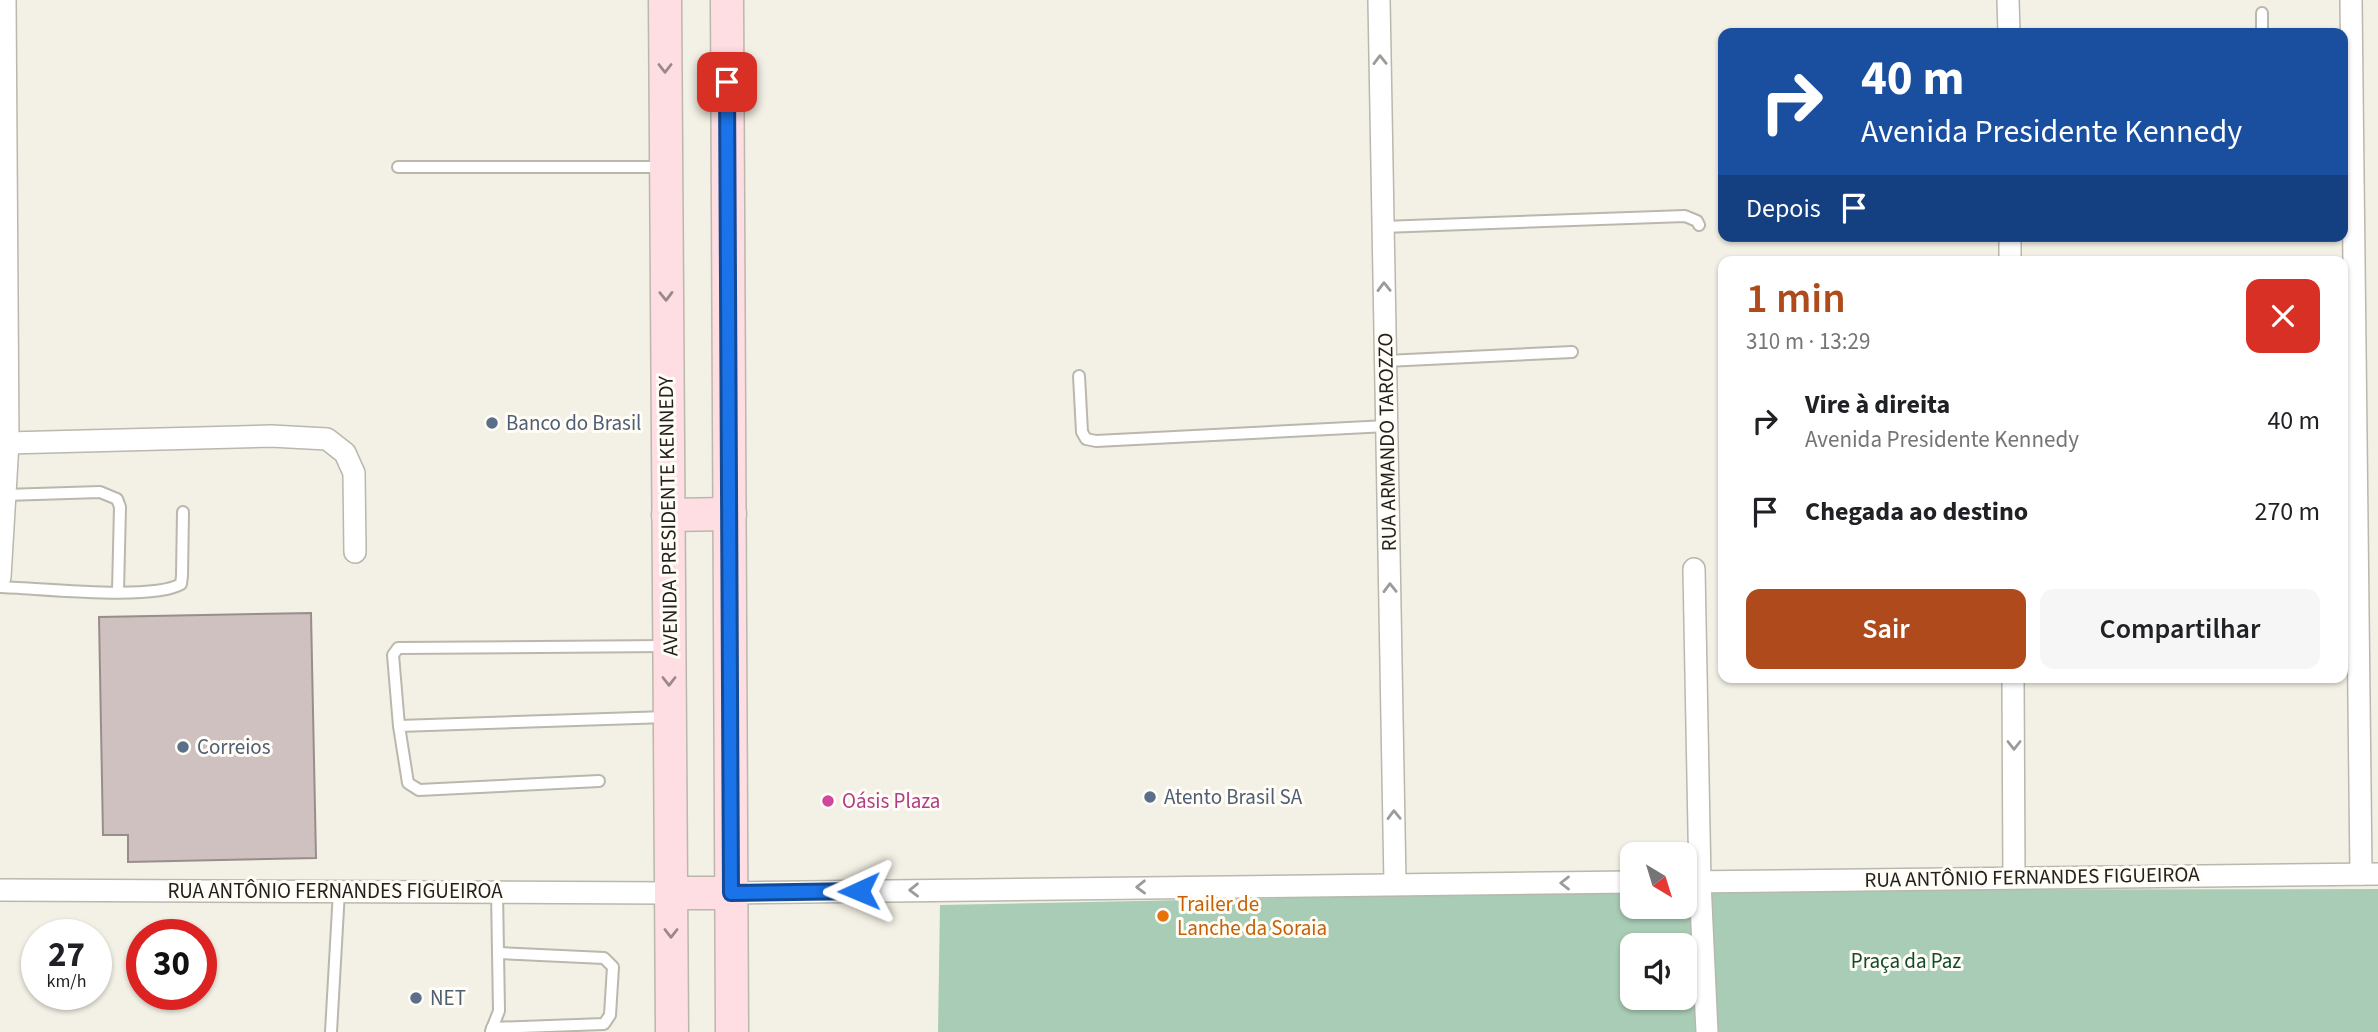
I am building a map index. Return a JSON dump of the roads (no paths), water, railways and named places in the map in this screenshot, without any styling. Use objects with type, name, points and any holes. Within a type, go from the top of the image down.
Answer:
[{"type":"main road","name":"AVENIDA PRESIDENTE KENNEDY","points":[[666,0],[664,167],[672,1032]]},
{"type":"main road","points":[[727,0],[732,1032]]},
{"type":"main road","points":[[668,515],[730,514]]},
{"type":"main road","points":[[671,893],[731,893]]},
{"type":"street","points":[[0,577],[8,443],[5,0]]},
{"type":"street","name":"RUA ARMANDO TAROZZO","points":[[1379,0],[1395,884]]},
{"type":"street","points":[[2008,0],[2009,28]]},
{"type":"street","points":[[2351,0],[2348,66],[2370,874]]},
{"type":"street","points":[[8,443],[271,436],[327,439],[345,453],[354,473],[355,552]]},
{"type":"street","points":[[1693,842],[1694,569]]},
{"type":"street","points":[[2013,683],[2014,876]]},
{"type":"street","name":"RUA ANTÔNIO FERNANDES FIGUEIROA","points":[[1698,882],[2014,876],[2370,874]]},
{"type":"street","points":[[731,893],[1620,882]]},
{"type":"street","name":"RUA ANTÔNIO FERNANDES FIGUEIROA","points":[[0,890],[671,893]]},
{"type":"street","points":[[1696,919],[1707,1032]]},
{"type":"lane","points":[[2262,13],[2262,28]]},
{"type":"lane","points":[[398,167],[664,167]]},
{"type":"lane","points":[[1383,227],[1685,216],[1692,217],[1699,225]]},
{"type":"lane","points":[[1386,361],[1572,352]]},
{"type":"lane","points":[[1079,376],[1082,432],[1086,439],[1096,441],[1387,426]]},
{"type":"lane","points":[[5,495],[100,492],[117,499],[120,508],[118,592]]},
{"type":"lane","points":[[0,587],[118,592],[172,590],[181,584],[183,512]]},
{"type":"lane","points":[[599,781],[419,790],[408,783],[393,655],[398,648],[669,646]]},
{"type":"lane","points":[[400,726],[670,717]]},
{"type":"lane","points":[[331,1032],[339,891]]},
{"type":"lane","points":[[497,892],[498,953],[499,1011],[491,1030],[604,1024],[610,1015],[613,967],[604,958],[498,953]]},
{"type":"place","name":"Banco do Brasil","points":[[492,423]]},
{"type":"place","name":"Correios","points":[[183,747]]},
{"type":"place","name":"Atento Brasil SA","points":[[1150,797]]},
{"type":"place","name":"Oásis Plaza","points":[[828,801]]},
{"type":"place","name":"Trailer de Lanche da Soraia","points":[[1163,916]]},
{"type":"place","name":"NET","points":[[416,998]]},
{"type":"park label","name":"Praça da Paz","points":[[1906,961]]}]
